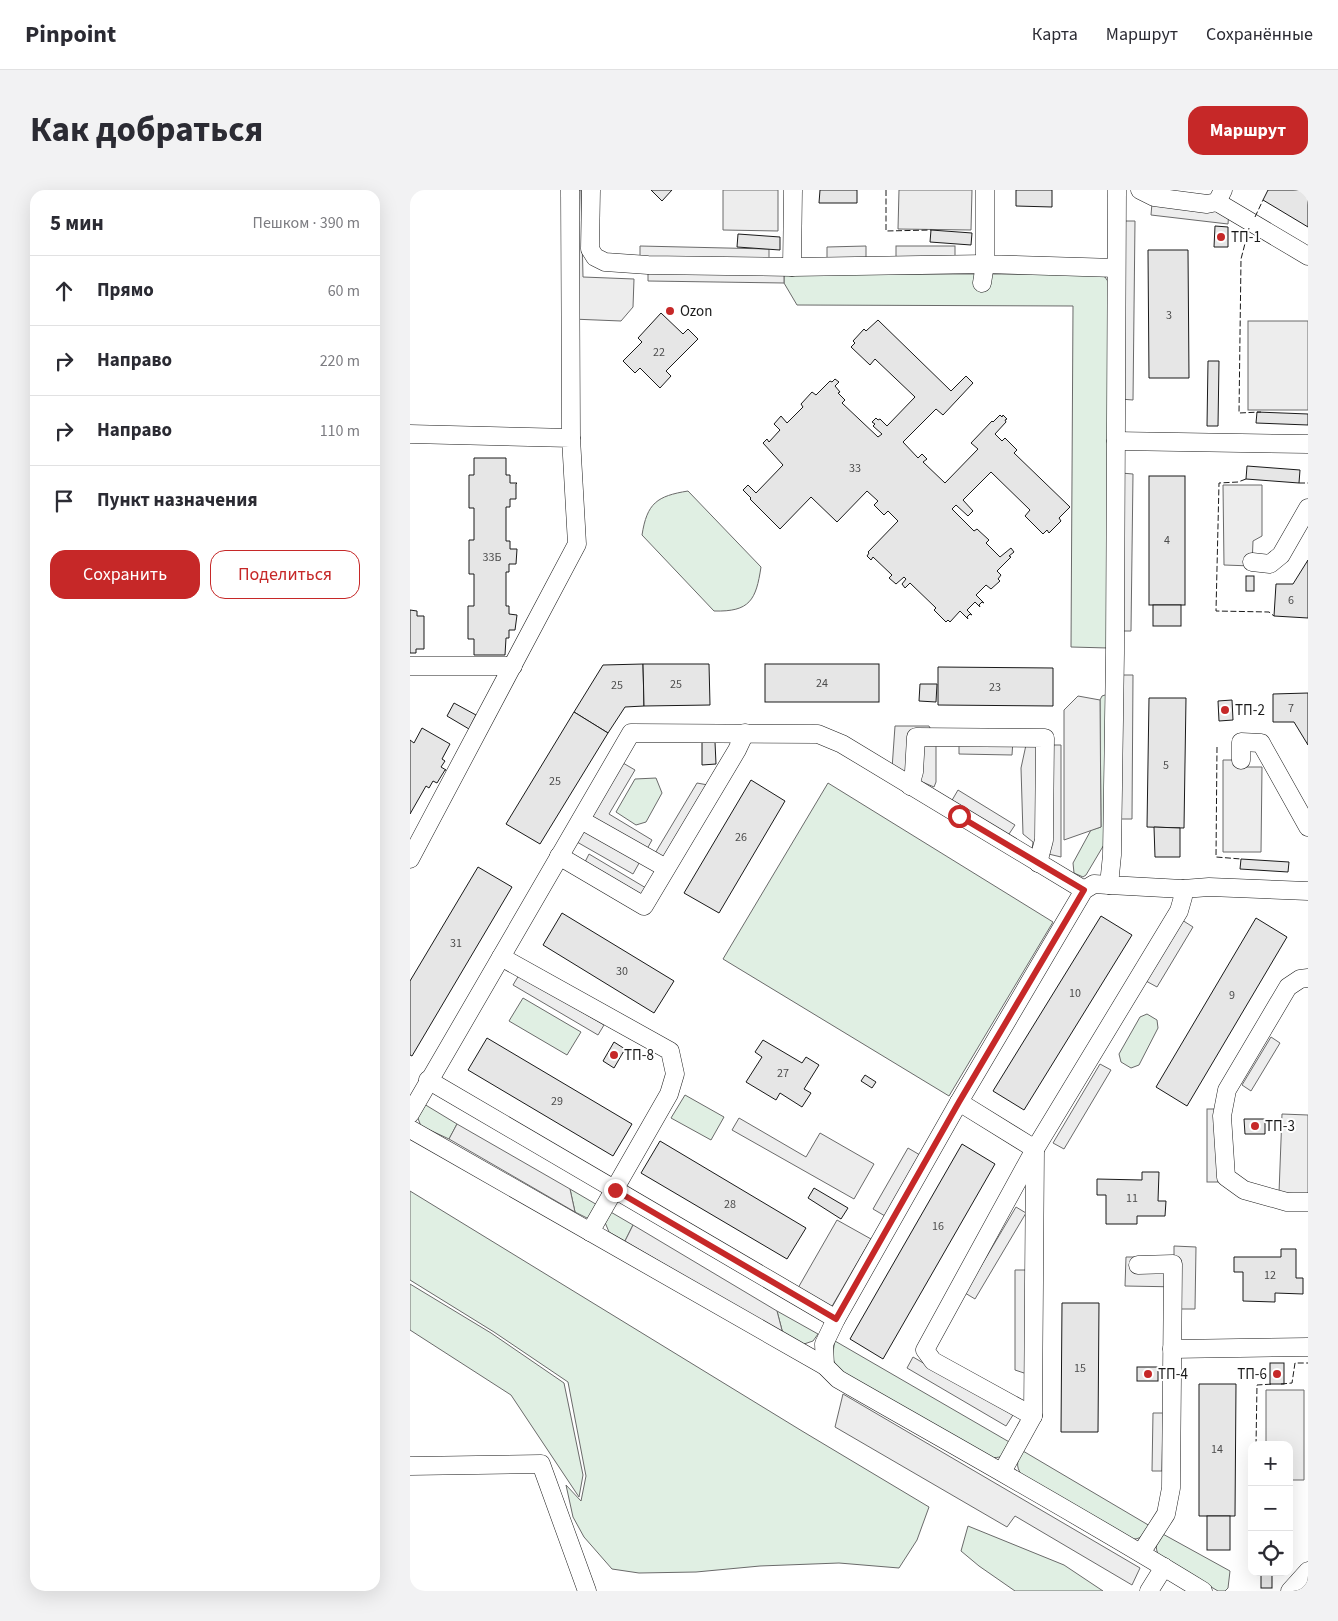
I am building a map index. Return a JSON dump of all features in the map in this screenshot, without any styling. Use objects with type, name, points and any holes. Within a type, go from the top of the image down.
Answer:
[{"type":"street","points":[[410,859],[577,544],[572,438],[570,190]]},
{"type":"street","points":[[590,190],[590,249],[595,257],[604,262],[648,265],[792,267],[985,264],[1116,268]]},
{"type":"street","points":[[792,267],[793,190]]},
{"type":"street","points":[[982,283],[985,264],[985,190]]},
{"type":"street","points":[[1110,885],[1115,653],[1117,190]]},
{"type":"street","points":[[1140,190],[1154,197],[1207,204],[1220,196],[1308,256]]},
{"type":"street","points":[[410,434],[572,438]]},
{"type":"street","points":[[1116,441],[1308,444]]},
{"type":"street","points":[[1252,562],[1270,564],[1281,555],[1308,508]]},
{"type":"street","points":[[410,666],[513,666]]},
{"type":"street","points":[[410,1114],[631,733],[818,734],[842,744],[1084,890]]},
{"type":"street","points":[[559,856],[644,906],[737,750],[745,733]]},
{"type":"street","points":[[910,786],[914,772],[916,737],[1045,738],[1044,840],[1038,863]]},
{"type":"street","points":[[1241,760],[1241,742],[1261,743],[1308,827]]},
{"type":"street","points":[[581,820],[666,868]]},
{"type":"street","points":[[825,1366],[824,1344],[836,1319],[959,1102],[1084,890],[1094,884],[1183,889],[1209,887],[1308,891]]},
{"type":"street","points":[[1033,1416],[933,1361],[925,1350],[1035,1149],[1179,911],[1183,889]]},
{"type":"street","points":[[501,957],[670,1051],[674,1074],[669,1094],[590,1232]]},
{"type":"street","points":[[1308,978],[1300,979],[1288,987],[1227,1090],[1222,1116],[1226,1177],[1244,1190],[1287,1202],[1308,1202]]},
{"type":"street","points":[[428,1080],[836,1319]]},
{"type":"street","points":[[959,1102],[1035,1149]]},
{"type":"street","points":[[410,1129],[825,1366],[838,1379],[1140,1552],[1203,1591]]},
{"type":"street","points":[[1002,1472],[1033,1416],[1035,1149]]},
{"type":"street","points":[[1138,1265],[1173,1264],[1171,1488],[1166,1514],[1140,1552]]},
{"type":"street","points":[[1172,1349],[1308,1347]]},
{"type":"street","points":[[410,1466],[541,1464],[587,1591]]},
{"type":"street","points":[[1149,1591],[1164,1567]]},
{"type":"street","points":[[1290,1591],[1308,1571]]},
{"type":"green space","points":[[784,274],[1096,274],[1105,277],[1109,283],[1108,648],[1071,647],[1073,306],[797,305],[784,283]]},
{"type":"green space","points":[[688,491],[761,567],[757,588],[749,602],[743,606],[726,611],[714,611],[642,535],[647,515],[655,503],[668,495]]},
{"type":"green space","points":[[1105,695],[1108,698],[1105,843],[1083,877],[1074,873],[1073,863],[1091,830],[1101,827],[1100,700]]},
{"type":"green space","points":[[656,778],[662,793],[646,822],[636,825],[616,812],[635,779]]},
{"type":"green space","points":[[828,783],[1053,922],[949,1096],[723,959]]},
{"type":"green space","points":[[523,998],[581,1032],[567,1055],[509,1021]]},
{"type":"green space","points":[[1147,1014],[1157,1020],[1158,1028],[1139,1065],[1131,1068],[1121,1062],[1119,1054],[1140,1017]]},
{"type":"green space","points":[[685,1095],[724,1117],[711,1140],[671,1118]]},
{"type":"green space","points":[[424,1104],[457,1124],[449,1139],[421,1126],[417,1116]]},
{"type":"green space","points":[[570,1189],[599,1206],[589,1219],[575,1212]]},
{"type":"green space","points":[[410,1191],[929,1507],[917,1540],[899,1568],[839,1563],[760,1566],[696,1572],[639,1573],[612,1569],[584,1537],[573,1517],[566,1485],[581,1501],[586,1476],[568,1382],[494,1332],[410,1280]]},
{"type":"green space","points":[[609,1211],[633,1225],[625,1241],[609,1232],[604,1220]]},
{"type":"green space","points":[[410,1284],[491,1333],[564,1383],[583,1475],[579,1497],[511,1395],[410,1330]]},
{"type":"green space","points":[[777,1311],[818,1334],[813,1341],[801,1345],[783,1334]]},
{"type":"green space","points":[[835,1341],[1011,1443],[1007,1451],[1000,1457],[987,1457],[840,1372],[833,1357]]},
{"type":"green space","points":[[1023,1451],[1150,1526],[1142,1536],[1137,1539],[1130,1539],[1022,1476],[1018,1469],[1018,1463]]},
{"type":"green space","points":[[968,1526],[1064,1565],[1103,1591],[1015,1591],[961,1551]]},
{"type":"green space","points":[[1161,1533],[1230,1571],[1228,1588],[1225,1591],[1218,1591],[1159,1556],[1156,1547]]},
{"type":"shaded area","points":[[570,190],[581,190],[583,277],[634,279],[633,307],[621,321],[572,319]]},
{"type":"shaded area","points":[[723,190],[778,190],[778,231],[723,230]]},
{"type":"shaded area","points":[[899,190],[972,190],[971,230],[898,229]]},
{"type":"shaded area","points":[[1152,203],[1229,211],[1228,224],[1151,215]]},
{"type":"shaded area","points":[[1122,221],[1135,221],[1133,400],[1120,399]]},
{"type":"shaded area","points":[[640,246],[769,249],[769,260],[640,258]]},
{"type":"shaded area","points":[[866,246],[866,258],[827,259],[827,247]]},
{"type":"shaded area","points":[[896,246],[955,246],[955,259],[896,259]]},
{"type":"shaded area","points":[[648,271],[784,274],[784,283],[648,281]]},
{"type":"shaded area","points":[[1248,321],[1308,321],[1308,410],[1248,410]]},
{"type":"shaded area","points":[[1121,473],[1133,474],[1131,631],[1120,631]]},
{"type":"shaded area","points":[[1223,485],[1262,485],[1262,536],[1253,541],[1252,566],[1224,565]]},
{"type":"shaded area","points":[[1121,675],[1133,675],[1132,819],[1120,819]]},
{"type":"shaded area","points":[[1078,696],[1100,700],[1101,827],[1064,840],[1064,710]]},
{"type":"shaded area","points":[[895,726],[929,726],[936,739],[936,782],[934,787],[892,769]]},
{"type":"shaded area","points":[[959,740],[1013,740],[1012,755],[959,754]]},
{"type":"shaded area","points":[[1026,745],[1061,745],[1061,857],[1032,850],[1033,842],[1023,834],[1021,768]]},
{"type":"shaded area","points":[[1223,760],[1243,760],[1243,767],[1262,767],[1261,852],[1223,852]]},
{"type":"shaded area","points":[[623,763],[635,770],[609,814],[652,840],[633,874],[577,842]]},
{"type":"shaded area","points":[[697,783],[708,785],[664,861],[654,855]]},
{"type":"shaded area","points":[[958,790],[1015,825],[1007,837],[951,802]]},
{"type":"shaded area","points":[[589,854],[646,888],[641,897],[584,864]]},
{"type":"shaded area","points":[[1182,920],[1193,927],[1157,987],[1146,981]]},
{"type":"shaded area","points":[[519,975],[604,1025],[598,1035],[513,985]]},
{"type":"shaded area","points":[[1271,1037],[1280,1043],[1251,1091],[1242,1085]]},
{"type":"shaded area","points":[[1100,1064],[1111,1070],[1064,1149],[1053,1143]]},
{"type":"shaded area","points":[[1207,1109],[1218,1109],[1218,1182],[1207,1182]]},
{"type":"shaded area","points":[[1282,1114],[1308,1115],[1308,1194],[1279,1193]]},
{"type":"shaded area","points":[[739,1118],[806,1157],[820,1133],[874,1164],[854,1199],[732,1130]]},
{"type":"shaded area","points":[[457,1124],[570,1189],[575,1212],[449,1139]]},
{"type":"shaded area","points":[[908,1148],[920,1155],[885,1216],[873,1209]]},
{"type":"shaded area","points":[[1016,1207],[1026,1213],[975,1299],[965,1293]]},
{"type":"shaded area","points":[[837,1220],[871,1239],[831,1308],[798,1288]]},
{"type":"shaded area","points":[[633,1225],[777,1311],[783,1334],[625,1241]]},
{"type":"shaded area","points":[[1174,1246],[1196,1247],[1195,1309],[1181,1309],[1181,1287],[1125,1286],[1126,1257],[1174,1257]]},
{"type":"shaded area","points":[[1015,1270],[1028,1270],[1027,1374],[1015,1370]]},
{"type":"shaded area","points":[[913,1357],[1013,1415],[1006,1426],[907,1368]]},
{"type":"shaded area","points":[[1266,1390],[1304,1390],[1304,1480],[1293,1480],[1293,1441],[1266,1441]]},
{"type":"shaded area","points":[[843,1394],[1140,1568],[1132,1585],[1015,1516],[1007,1527],[835,1427]]},
{"type":"shaded area","points":[[1153,1413],[1163,1413],[1162,1471],[1152,1471]]},
{"type":"building","points":[[651,190],[672,190],[662,201]]},
{"type":"building","points":[[820,190],[857,190],[857,203],[819,203]]},
{"type":"building","points":[[1016,190],[1052,190],[1052,207],[1016,206]]},
{"type":"building","points":[[1268,190],[1308,190],[1308,227],[1263,200]]},
{"type":"building","name":"ТП-1","points":[[1215,226],[1228,227],[1228,247],[1214,247]]},
{"type":"building","points":[[931,230],[972,233],[971,245],[930,242]]},
{"type":"building","points":[[738,234],[780,237],[780,250],[737,247]]},
{"type":"building","points":[[1148,250],[1188,250],[1189,378],[1149,378]]},
{"type":"building","points":[[661,313],[683,334],[688,329],[698,339],[666,371],[671,376],[660,388],[640,368],[635,373],[623,361],[642,342],[638,338]]},
{"type":"building","points":[[878,320],[951,391],[966,376],[973,383],[943,415],[936,409],[903,442],[918,458],[922,454],[927,459],[923,462],[945,483],[978,449],[971,443],[992,421],[1003,415],[1007,419],[1005,420],[1006,422],[995,434],[1002,441],[1005,438],[1017,450],[1014,453],[1070,507],[1059,518],[1061,521],[1049,533],[1047,530],[1043,534],[1025,516],[1030,510],[991,472],[963,500],[973,511],[968,516],[956,505],[952,509],[974,531],[977,529],[989,540],[986,543],[1000,557],[1011,548],[1014,552],[997,571],[1001,575],[998,579],[1000,581],[991,589],[986,585],[976,595],[984,603],[982,602],[979,605],[980,607],[975,602],[967,610],[972,615],[970,614],[967,617],[968,619],[960,611],[950,622],[948,620],[946,622],[934,610],[936,608],[910,583],[905,588],[902,584],[906,579],[904,577],[896,584],[889,578],[892,575],[873,557],[871,560],[867,556],[868,552],[898,521],[888,511],[884,515],[874,505],[878,501],[867,491],[837,522],[811,497],[780,529],[743,490],[748,485],[756,493],[783,465],[763,443],[767,439],[769,442],[780,430],[774,424],[781,416],[787,423],[803,407],[801,404],[812,392],[816,395],[830,381],[832,382],[835,379],[839,382],[835,386],[840,392],[838,393],[845,400],[842,403],[878,437],[882,434],[873,426],[875,424],[872,422],[876,418],[880,419],[887,426],[915,397],[875,359],[870,365],[851,347],[855,343],[853,341],[864,329],[866,331]]},
{"type":"building","points":[[1208,361],[1219,361],[1218,426],[1207,426]]},
{"type":"building","points":[[1257,412],[1308,414],[1308,425],[1256,423]]},
{"type":"building","points":[[474,458],[506,458],[506,475],[510,475],[510,483],[517,483],[516,499],[510,499],[510,507],[506,507],[506,541],[510,541],[510,549],[517,549],[516,564],[509,564],[509,572],[506,572],[506,606],[509,606],[509,614],[517,615],[515,630],[509,630],[509,638],[506,638],[505,655],[474,655],[474,639],[468,639],[468,606],[474,606],[474,574],[469,574],[469,540],[474,540],[474,508],[469,508],[469,475],[474,475]]},
{"type":"building","points":[[1247,466],[1300,470],[1299,483],[1246,479]]},
{"type":"building","points":[[1149,476],[1185,476],[1185,605],[1149,605]]},
{"type":"building","points":[[1308,560],[1308,618],[1274,616],[1276,584],[1293,584]]},
{"type":"building","points":[[1246,576],[1254,576],[1254,591],[1246,591]]},
{"type":"building","points":[[1153,605],[1181,605],[1181,626],[1153,626]]},
{"type":"building","points":[[410,610],[417,611],[417,616],[424,616],[424,649],[416,649],[416,653],[410,653]]},
{"type":"building","points":[[643,664],[644,706],[625,707],[608,733],[574,712],[603,665]]},
{"type":"building","points":[[643,664],[709,664],[710,705],[644,706]]},
{"type":"building","points":[[765,664],[879,664],[879,702],[765,702]]},
{"type":"building","points":[[938,667],[1053,668],[1053,706],[938,705]]},
{"type":"building","points":[[920,684],[937,684],[936,702],[919,701]]},
{"type":"building","points":[[1308,693],[1308,745],[1294,722],[1273,722],[1273,694]]},
{"type":"building","points":[[1149,698],[1186,698],[1184,828],[1147,827]]},
{"type":"building","name":"ТП-2","points":[[1232,700],[1233,720],[1219,721],[1218,701]]},
{"type":"building","points":[[454,703],[476,715],[469,729],[447,716]]},
{"type":"building","points":[[574,712],[608,733],[540,844],[506,824]]},
{"type":"building","points":[[422,728],[450,744],[442,759],[445,761],[441,767],[446,770],[437,783],[433,781],[429,788],[426,786],[410,814],[410,740],[414,743]]},
{"type":"building","points":[[702,742],[715,742],[716,764],[702,765]]},
{"type":"building","points":[[751,780],[785,801],[719,913],[684,893]]},
{"type":"building","points":[[1154,827],[1180,828],[1180,857],[1155,857]]},
{"type":"building","points":[[1241,859],[1289,862],[1288,872],[1240,869]]},
{"type":"building","points":[[478,867],[512,887],[412,1056],[410,1055],[410,981]]},
{"type":"building","points":[[562,913],[674,981],[654,1013],[543,945]]},
{"type":"building","points":[[1101,916],[1132,935],[1024,1110],[993,1091]]},
{"type":"building","points":[[1256,918],[1287,937],[1187,1106],[1156,1087]]},
{"type":"building","points":[[487,1038],[632,1124],[613,1156],[468,1070]]},
{"type":"building","points":[[763,1040],[802,1063],[806,1057],[819,1065],[804,1089],[811,1093],[802,1107],[780,1093],[776,1100],[746,1082],[762,1057],[755,1052]]},
{"type":"building","name":"ТП-8","points":[[614,1042],[625,1049],[614,1068],[603,1061]]},
{"type":"building","points":[[865,1075],[876,1082],[872,1088],[861,1081]]},
{"type":"building","name":"ТП-3","points":[[1244,1119],[1265,1119],[1265,1134],[1245,1134]]},
{"type":"building","points":[[660,1141],[806,1228],[787,1259],[641,1173]]},
{"type":"building","points":[[962,1144],[995,1164],[883,1359],[850,1339]]},
{"type":"building","points":[[1142,1172],[1159,1172],[1158,1201],[1166,1201],[1165,1216],[1137,1216],[1137,1224],[1106,1224],[1106,1195],[1097,1195],[1097,1179],[1142,1180]]},
{"type":"building","points":[[814,1188],[848,1208],[841,1219],[808,1198]]},
{"type":"building","points":[[1281,1249],[1296,1249],[1296,1278],[1303,1278],[1303,1294],[1275,1293],[1275,1302],[1243,1301],[1243,1272],[1234,1272],[1234,1257],[1281,1257]]},
{"type":"building","points":[[1062,1303],[1099,1303],[1098,1432],[1061,1432]]},
{"type":"building","name":"ТП-6","points":[[1270,1363],[1284,1363],[1284,1384],[1270,1384]]},
{"type":"building","name":"ТП-4","points":[[1137,1367],[1158,1367],[1158,1381],[1137,1381]]},
{"type":"building","points":[[1199,1384],[1236,1384],[1235,1516],[1199,1516]]},
{"type":"building","points":[[1207,1516],[1230,1516],[1230,1550],[1207,1550]]},
{"type":"building","points":[[1261,1576],[1272,1576],[1272,1588],[1261,1588]]},
{"type":"fence","points":[[886,190],[886,231],[931,230]]},
{"type":"fence","points":[[1255,217],[1263,200]]},
{"type":"fence","points":[[1249,228],[1241,259],[1239,413],[1261,412]]},
{"type":"fence","points":[[1246,479],[1238,482],[1219,483],[1216,611],[1269,612],[1274,616]]},
{"type":"fence","points":[[1299,483],[1308,483]]},
{"type":"fence","points":[[1217,747],[1216,857],[1241,859]]},
{"type":"fence","points":[[1281,1384],[1292,1383],[1295,1363],[1308,1363]]},
{"type":"fence","points":[[1256,1441],[1257,1385],[1273,1384]]},
{"type":"place","name":"ТП-1","points":[[1221,237]]},
{"type":"place","name":"Ozon","points":[[670,311]]},
{"type":"place","name":"ТП-2","points":[[1225,710]]},
{"type":"place","name":"ТП-8","points":[[614,1055]]},
{"type":"place","name":"ТП-3","points":[[1255,1126]]},
{"type":"place","name":"ТП-4","points":[[1148,1374]]},
{"type":"place","name":"ТП-6","points":[[1277,1374]]},
{"type":"route","points":[[615,1190],[836,1319],[959,1102],[1084,890],[959,816]]}]
